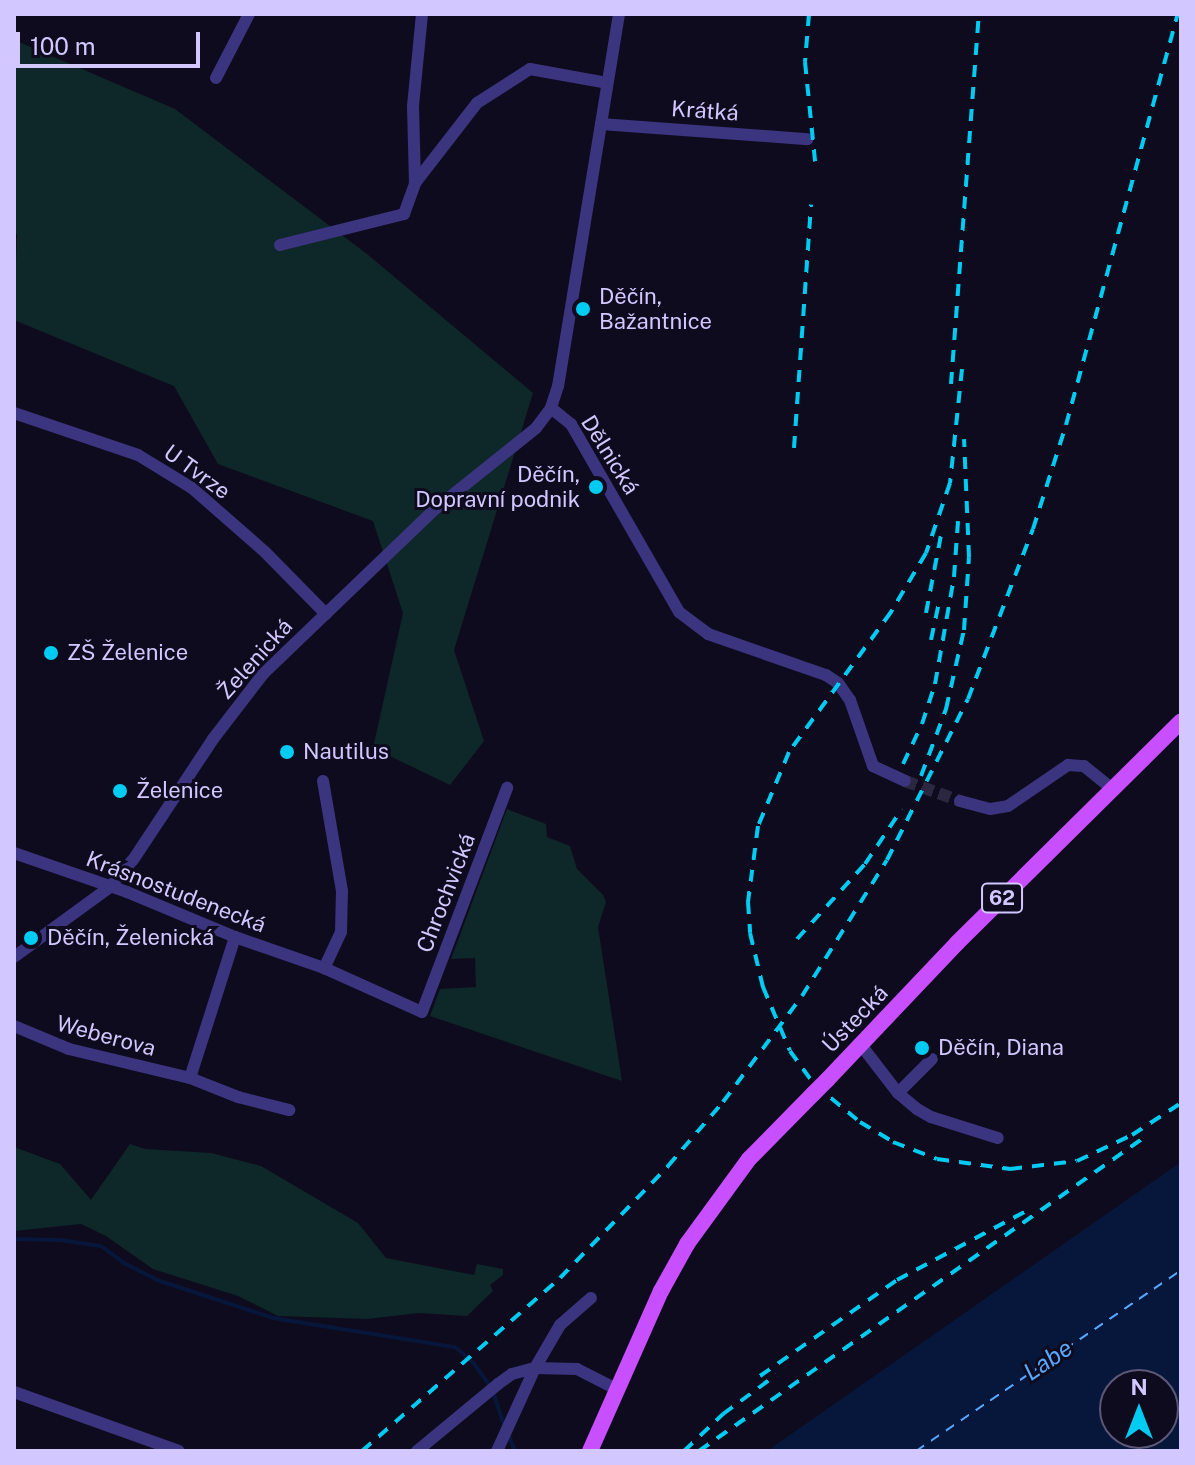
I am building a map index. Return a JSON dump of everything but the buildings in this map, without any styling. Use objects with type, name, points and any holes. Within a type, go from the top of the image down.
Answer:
[{"type":"main road","name":"Ústecká","points":[[590,1451],[652,1311],[687,1244],[749,1159],[1111,788],[1181,721]]},
{"type":"street","points":[[216,78],[249,14]]},
{"type":"street","points":[[415,183],[413,106],[422,14]]},
{"type":"street","name":"Dělnická","points":[[619,14],[558,386],[551,408],[571,424],[679,612],[708,634],[826,675],[838,683],[850,700],[873,766],[905,781]]},
{"type":"street","points":[[280,245],[404,214],[415,183],[477,103],[530,69],[607,83]]},
{"type":"street","name":"Krátká","points":[[601,124],[807,139]]},
{"type":"street","name":"Želenická","points":[[14,957],[110,887],[133,860],[213,739],[255,685],[435,509],[536,428],[551,408]]},
{"type":"street","name":"U Tvrze","points":[[14,413],[138,455],[192,488],[265,552],[326,614]]},
{"type":"street","points":[[960,801],[980,808],[1008,806],[1068,765],[1084,766],[1111,788]]},
{"type":"street","points":[[323,781],[342,891],[341,932],[324,968]]},
{"type":"street","name":"Chrochvická","points":[[422,1012],[507,788]]},
{"type":"street","name":"Krásnostudenecká","points":[[14,853],[324,968],[422,1012]]},
{"type":"street","points":[[190,1078],[235,937]]},
{"type":"street","name":"Weberova","points":[[14,1026],[69,1049],[190,1078],[238,1097],[289,1110]]},
{"type":"street","points":[[861,1045],[898,1093],[931,1117],[998,1138]]},
{"type":"street","points":[[898,1093],[932,1059]]},
{"type":"street","points":[[497,1451],[535,1368],[560,1325],[591,1298]]},
{"type":"street","points":[[417,1451],[512,1374],[535,1368],[577,1369],[618,1390]]},
{"type":"street","points":[[14,1392],[179,1451]]},
{"type":"green space","points":[[14,40],[175,109],[367,254],[533,393],[454,650],[484,741],[450,785],[373,748],[403,613],[373,521],[218,464],[174,386],[14,320],[17,234],[14,233]]},
{"type":"green space","points":[[507,809],[546,824],[547,837],[570,846],[577,869],[606,902],[598,927],[622,1081],[430,1016],[440,989],[476,987],[475,958],[451,959]]},
{"type":"green space","points":[[130,1144],[145,1149],[211,1153],[261,1166],[358,1223],[386,1258],[474,1275],[477,1264],[503,1269],[503,1275],[490,1285],[493,1291],[467,1316],[419,1313],[367,1319],[278,1316],[238,1296],[153,1269],[106,1236],[81,1224],[14,1231],[14,1147],[60,1164],[91,1200]]},
{"type":"water","name":"Labe","points":[[1181,1162],[1181,1451],[767,1451]]},
{"type":"waterway","points":[[14,1239],[60,1240],[101,1246],[124,1263],[157,1280],[273,1318],[455,1347],[473,1362],[492,1389],[505,1428]]},
{"type":"waterway","points":[[509,1436],[515,1451]]},
{"type":"ferry route","points":[[916,1451],[1181,1270]]},
{"type":"tunnel","points":[[905,781],[960,801]]},
{"type":"railway","points":[[809,14],[805,62],[815,161]]},
{"type":"railway","points":[[951,384],[979,14]]},
{"type":"railway","points":[[362,1451],[560,1278],[668,1166],[723,1102],[802,996],[887,860],[968,699],[1033,529],[1066,425],[1178,14]]},
{"type":"railway","points":[[794,448],[811,205]]},
{"type":"railway","points":[[962,369],[950,483],[926,553],[891,612],[789,752],[758,826],[748,902],[750,933],[763,987],[790,1051],[814,1084],[860,1122],[893,1142],[937,1159],[1010,1169],[1077,1161],[1132,1135],[1181,1103]]},
{"type":"railway","points":[[921,776],[946,709],[964,630],[969,557],[964,439]]},
{"type":"railway","points":[[903,764],[922,724],[935,684],[954,577],[958,521]]},
{"type":"railway","points":[[926,613],[941,535]]},
{"type":"railway","points":[[931,640],[939,601]]},
{"type":"railway","points":[[797,939],[865,864],[902,809]]},
{"type":"railway","points":[[699,1451],[1142,1139]]},
{"type":"railway","points":[[760,1376],[897,1280],[1032,1208]]},
{"type":"railway","points":[[684,1451],[723,1414],[776,1375]]},
{"type":"place","name":"Děčín, Bažantnice","points":[[583,309]]},
{"type":"place","name":"Děčín, Dopravní podnik","points":[[596,487]]},
{"type":"place","name":"ZŠ Želenice","points":[[51,653]]},
{"type":"place","name":"Nautilus","points":[[287,752]]},
{"type":"place","name":"Želenice","points":[[120,791]]},
{"type":"place","name":"Děčín, Želenická","points":[[31,938]]},
{"type":"place","name":"Děčín, Diana","points":[[922,1048]]}]
